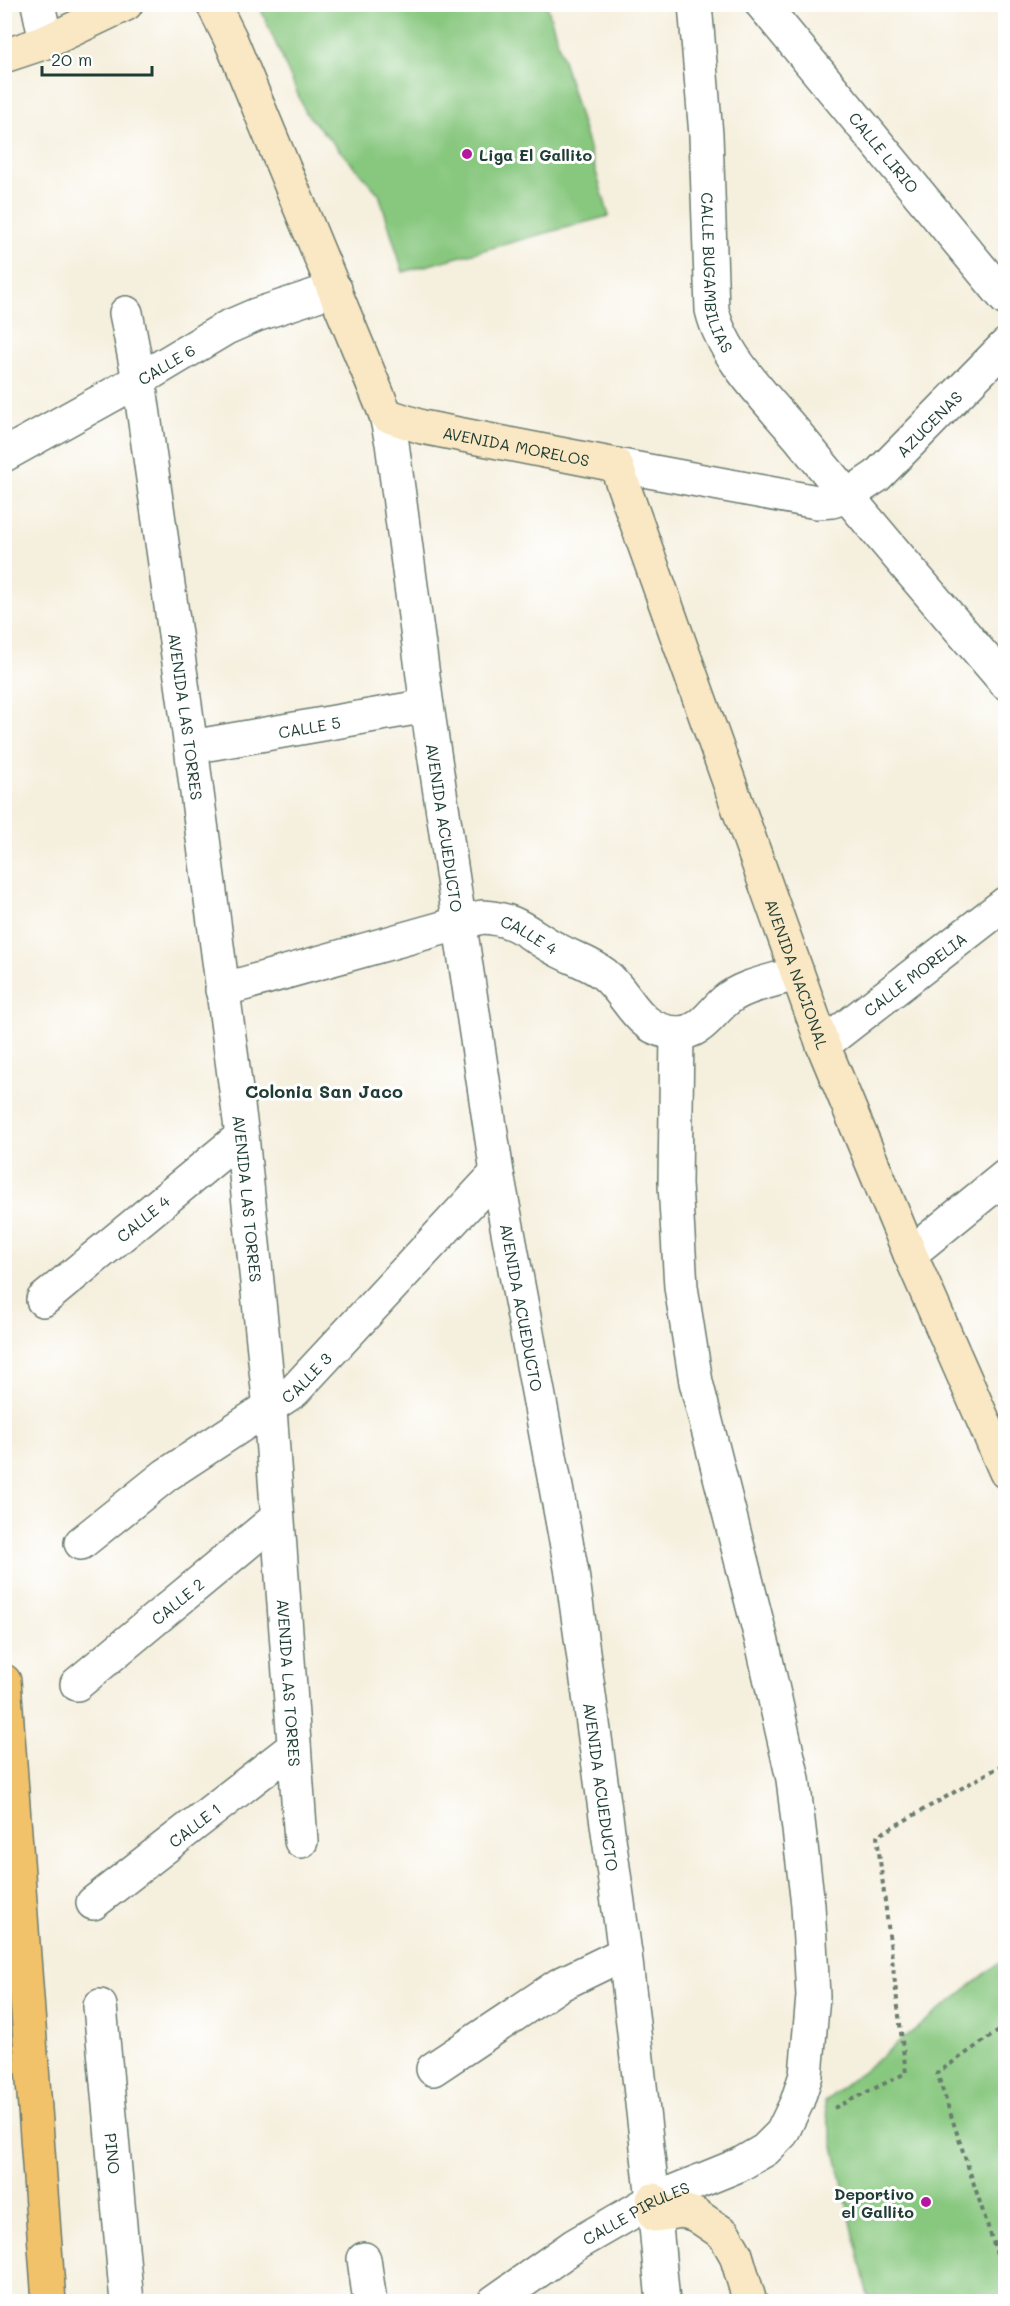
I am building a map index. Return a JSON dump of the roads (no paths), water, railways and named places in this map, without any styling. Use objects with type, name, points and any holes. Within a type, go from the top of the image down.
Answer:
[{"type":"highway","points":[[4,1681],[49,2301]]},
{"type":"main road","points":[[4,56],[46,42],[126,4]]},
{"type":"main road","points":[[213,4],[230,38],[386,415]]},
{"type":"main road","name":"AVENIDA MORELOS","points":[[386,415],[433,430],[616,465]]},
{"type":"main road","name":"AVENIDA NACIONAL","points":[[616,465],[824,1045],[910,1254],[1005,1472]]},
{"type":"main road","points":[[654,2208],[683,2211],[696,2215],[724,2234],[736,2254],[750,2301]]},
{"type":"street","points":[[38,4],[46,42]]},
{"type":"street","name":"CALLE BUGAMBILIAS","points":[[695,4],[706,135],[712,310],[716,326],[725,344],[743,368],[847,496]]},
{"type":"street","name":"CALLE LIRIO","points":[[762,4],[1005,299]]},
{"type":"street","name":"CALLE 6","points":[[4,455],[139,380],[226,328],[256,315],[335,289]]},
{"type":"street","name":"AVENIDA LAS TORRES","points":[[126,313],[139,380],[191,747],[242,1136],[270,1408],[301,1841]]},
{"type":"street","name":"AZUCENAS","points":[[847,496],[877,476],[1005,345]]},
{"type":"street","name":"AVENIDA ACUEDUCTO","points":[[386,415],[392,443],[427,706],[497,1173],[572,1573],[625,1953],[663,2301]]},
{"type":"street","name":"AVENIDA MORELOS","points":[[616,465],[817,502],[832,501],[847,496]]},
{"type":"street","points":[[847,496],[1005,683]]},
{"type":"street","name":"CALLE 5","points":[[191,747],[427,706]]},
{"type":"street","name":"CALLE MORELIA","points":[[824,1045],[1005,903]]},
{"type":"street","name":"CALLE 4","points":[[222,990],[460,922],[482,917],[501,918],[522,927],[557,950],[589,964],[606,975],[638,1017],[656,1028],[677,1033]]},
{"type":"street","points":[[677,1033],[691,1030],[706,1022],[726,999],[797,973]]},
{"type":"street","name":"CALLE PIRULES","points":[[494,2301],[575,2245],[740,2165],[765,2150],[782,2133],[797,2102],[806,2075],[813,1996],[808,1905],[794,1779],[696,1382],[681,1287],[675,1184],[677,1033]]},
{"type":"street","name":"CALLE 4","points":[[43,1300],[242,1136]]},
{"type":"street","name":"CALLE 3","points":[[81,1543],[166,1475],[294,1391],[497,1173]]},
{"type":"street","points":[[910,1254],[1005,1176]]},
{"type":"street","name":"CALLE 2","points":[[77,1684],[277,1518]]},
{"type":"street","name":"CALLE 1","points":[[93,1903],[294,1747]]},
{"type":"street","points":[[433,2069],[559,1985],[625,1953]]},
{"type":"street","name":"PINO","points":[[100,2006],[127,2301]]},
{"type":"street","points":[[363,2259],[370,2301]]},
{"type":"place","name":"Liga El Gallito","points":[[467,154]]},
{"type":"place","name":"Deportivo el Gallito","points":[[926,2202]]},
{"type":"district","name":"Colonia San Jaco","points":[[324,1091]]}]
